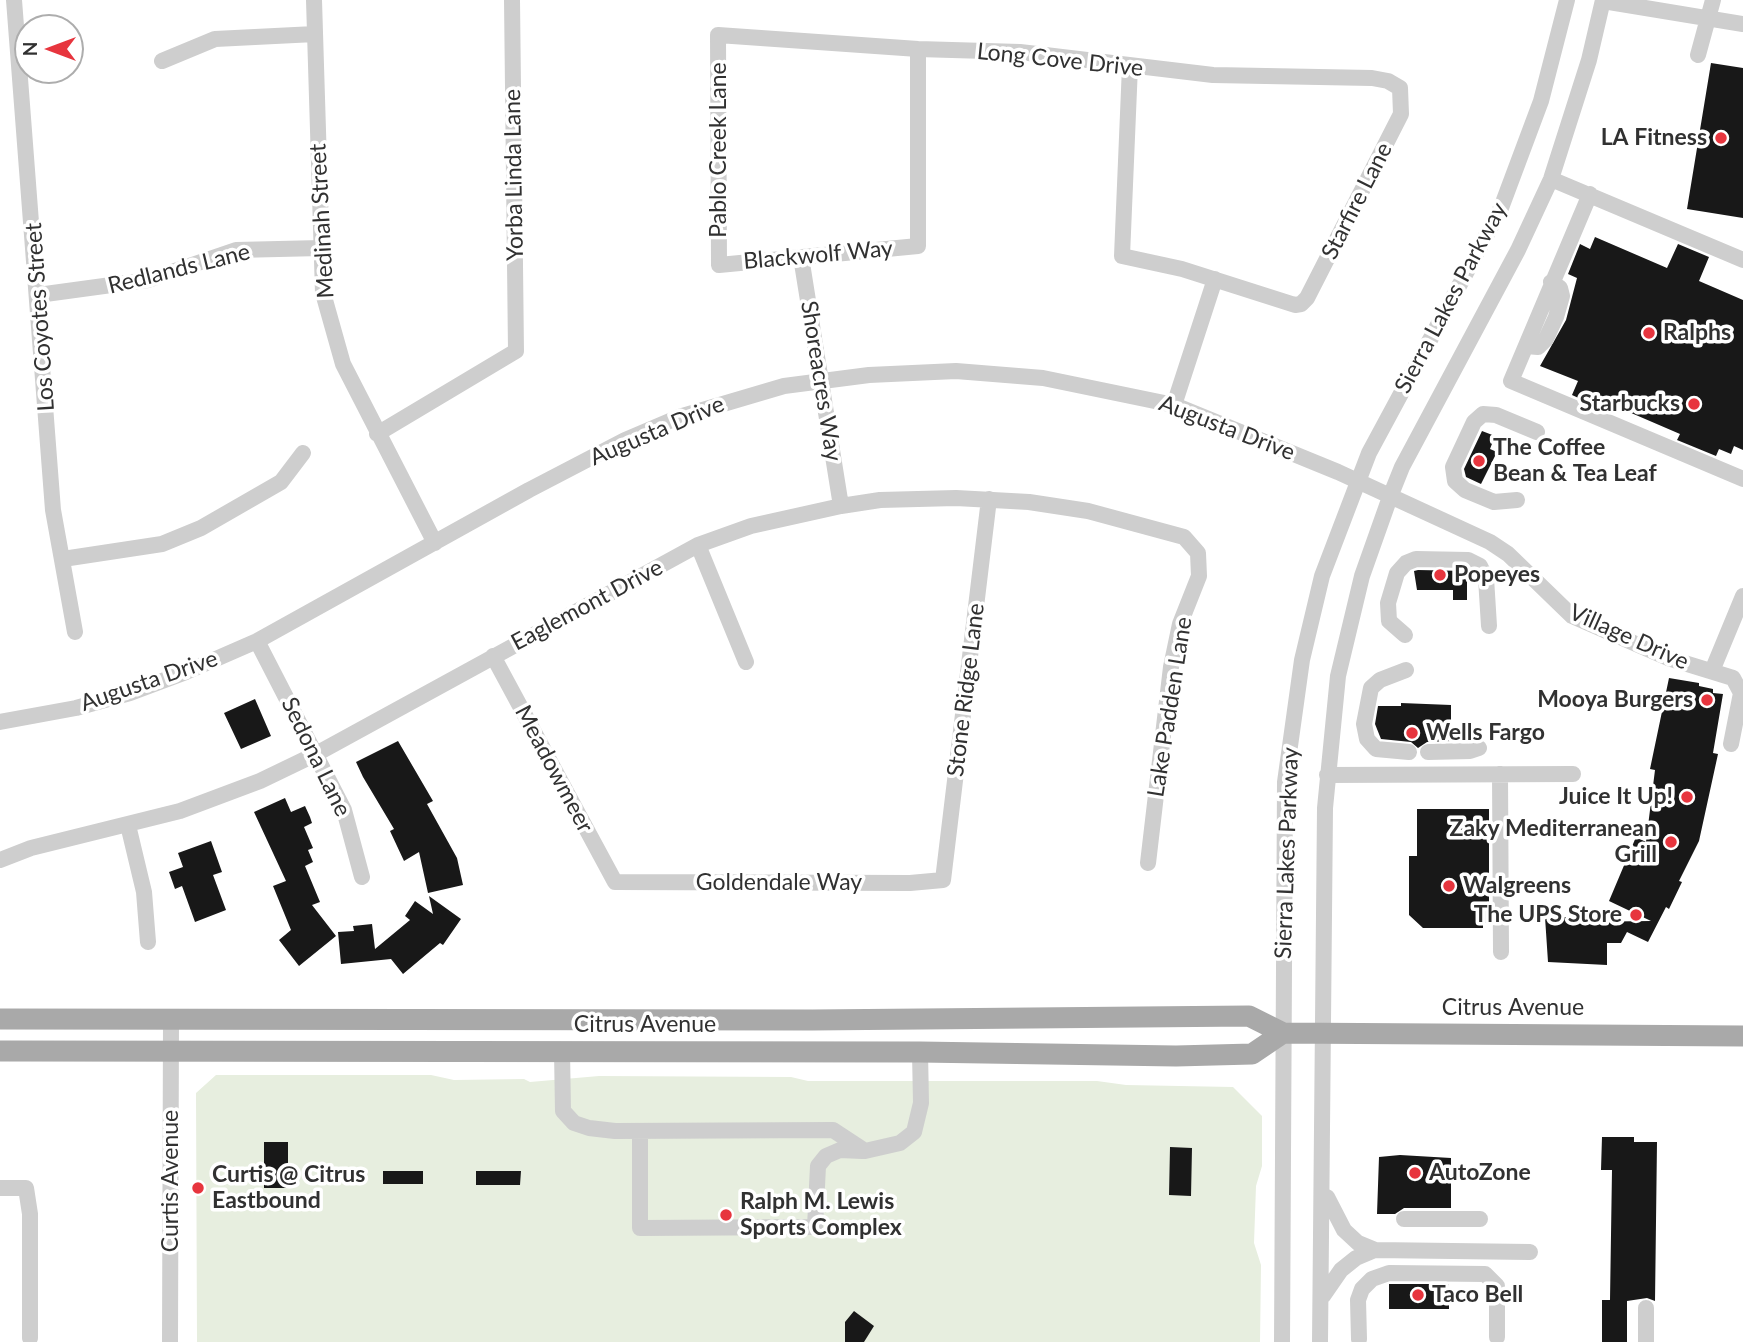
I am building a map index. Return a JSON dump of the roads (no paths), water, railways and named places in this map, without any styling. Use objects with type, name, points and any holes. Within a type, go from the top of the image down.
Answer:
[{"type":"main road","name":"Citrus Avenue","points":[[0,1019],[812,1020],[1249,1016],[1283,1033],[1743,1036]]},
{"type":"main road","name":"Citrus Avenue","points":[[0,1051],[1252,1055],[1283,1033]]},
{"type":"street","name":"Los Coyotes Street","points":[[14,0],[53,510],[75,632]]},
{"type":"street","name":"Medinah Street","points":[[314,0],[323,293],[343,364],[435,543]]},
{"type":"street","name":"Yorba Linda Lane","points":[[377,434],[516,351],[512,0]]},
{"type":"street","name":"Sierra Lakes Parkway","points":[[1282,1342],[1283,860],[1290,738],[1302,660],[1322,576],[1374,443],[1501,208],[1541,101],[1567,0]]},
{"type":"street","points":[[1603,0],[1743,24]]},
{"type":"street","name":"Sierra Lakes Parkway","points":[[1320,1342],[1323,1297],[1327,775],[1335,695],[1346,636],[1366,563],[1390,497],[1458,358],[1518,250],[1551,179],[1589,60],[1603,0]]},
{"type":"street","points":[[1698,55],[1713,0]]},
{"type":"street","points":[[162,61],[215,39],[315,33]]},
{"type":"street","name":"Long Cove Drive","points":[[718,35],[918,49],[1020,52],[1213,75],[1372,78],[1400,88]]},
{"type":"street","name":"Pablo Creek Lane","points":[[718,35],[719,265]]},
{"type":"street","name":"Blackwolf Way","points":[[719,265],[918,246],[918,49]]},
{"type":"street","points":[[1130,66],[1122,256],[1215,279],[1174,405]]},
{"type":"street","name":"Starfire Lane","points":[[1215,279],[1295,305],[1307,298],[1401,114],[1400,88]]},
{"type":"street","points":[[1551,179],[1743,260]]},
{"type":"street","points":[[1590,194],[1511,381],[1743,479]]},
{"type":"street","name":"Redlands Lane","points":[[38,295],[148,280],[236,250],[321,248]]},
{"type":"street","name":"Shoreacres Way","points":[[801,257],[841,506]]},
{"type":"street","name":"Augusta Drive","points":[[0,722],[76,708],[130,693],[186,672],[257,641],[625,440],[727,400],[821,380],[915,371],[1019,375],[1096,387],[1174,405],[1358,481],[1390,497]]},
{"type":"street","points":[[1517,500],[1494,502],[1465,490],[1455,481],[1454,467],[1474,422],[1483,414],[1496,415],[1537,432]]},
{"type":"street","points":[[63,559],[162,544],[201,528],[281,482],[303,453]]},
{"type":"street","name":"Village Drive","points":[[1390,497],[1490,542],[1508,554],[1572,616],[1668,658],[1733,678],[1741,693],[1731,744]]},
{"type":"street","name":"Eaglemont Drive","points":[[0,860],[31,848],[205,803],[316,754],[698,545],[751,526],[880,500],[989,499],[1087,511],[1184,537],[1198,553]]},
{"type":"street","name":"Stone Ridge Lane","points":[[943,880],[989,499]]},
{"type":"street","points":[[698,545],[746,662]]},
{"type":"street","name":"Lake Padden Lane","points":[[1148,863],[1171,667],[1180,624],[1199,576],[1198,553]]},
{"type":"street","points":[[1405,635],[1390,621],[1388,603],[1397,573],[1406,563],[1416,559],[1468,560],[1480,566],[1486,578],[1489,626]]},
{"type":"street","points":[[1712,671],[1743,596]]},
{"type":"street","name":"Sedona Lane","points":[[257,641],[344,810],[362,877]]},
{"type":"street","name":"Meadowmeer","points":[[493,656],[615,882]]},
{"type":"street","points":[[1406,670],[1380,680],[1371,688],[1364,724],[1367,739],[1376,750],[1409,752]]},
{"type":"street","points":[[1427,752],[1470,751],[1479,748]]},
{"type":"street","points":[[1500,774],[1501,952]]},
{"type":"street","points":[[1327,775],[1573,774]]},
{"type":"street","points":[[128,825],[144,892],[148,942]]},
{"type":"street","name":"Goldendale Way","points":[[615,882],[910,883],[943,880]]},
{"type":"street","name":"Curtis Avenue","points":[[170,1342],[171,1020]]},
{"type":"street","points":[[562,1051],[563,1111],[574,1123],[589,1128],[640,1131],[833,1130],[865,1151]]},
{"type":"street","points":[[640,1131],[640,1228],[815,1227],[818,1166],[826,1156],[840,1150],[865,1151],[900,1143],[914,1132],[920,1114],[920,1052]]},
{"type":"street","points":[[0,1188],[26,1188],[30,1214],[30,1338]]},
{"type":"street","points":[[1324,1188],[1344,1230],[1358,1243],[1375,1250],[1530,1252]]},
{"type":"street","points":[[1404,1219],[1480,1219]]},
{"type":"street","points":[[1323,1297],[1341,1270],[1356,1258],[1375,1250]]},
{"type":"street","points":[[1359,1339],[1358,1300],[1362,1289],[1371,1279],[1389,1273],[1485,1274],[1497,1286],[1497,1337]]},
{"type":"street","points":[[1646,1308],[1646,1342]]},
{"type":"place","name":"LA Fitness","points":[[1721,138]]},
{"type":"place","name":"Ralphs","points":[[1649,333]]},
{"type":"place","name":"Starbucks","points":[[1694,404]]},
{"type":"place","name":"The Coffee Bean & Tea Leaf","points":[[1479,461]]},
{"type":"place","name":"Popeyes","points":[[1440,575]]},
{"type":"place","name":"Mooya Burgers","points":[[1707,700]]},
{"type":"place","name":"Wells Fargo","points":[[1412,733]]},
{"type":"place","name":"Juice It Up!","points":[[1687,797]]},
{"type":"place","name":"Zaky Mediterranean Grill","points":[[1671,842]]},
{"type":"place","name":"Walgreens","points":[[1449,886]]},
{"type":"place","name":"The UPS Store","points":[[1636,915]]},
{"type":"place","name":"AutoZone","points":[[1415,1173]]},
{"type":"place","name":"Curtis @ Citrus Eastbound","points":[[198,1188]]},
{"type":"place","name":"Ralph M. Lewis Sports Complex","points":[[726,1215]]},
{"type":"place","name":"Taco Bell","points":[[1418,1295]]}]
